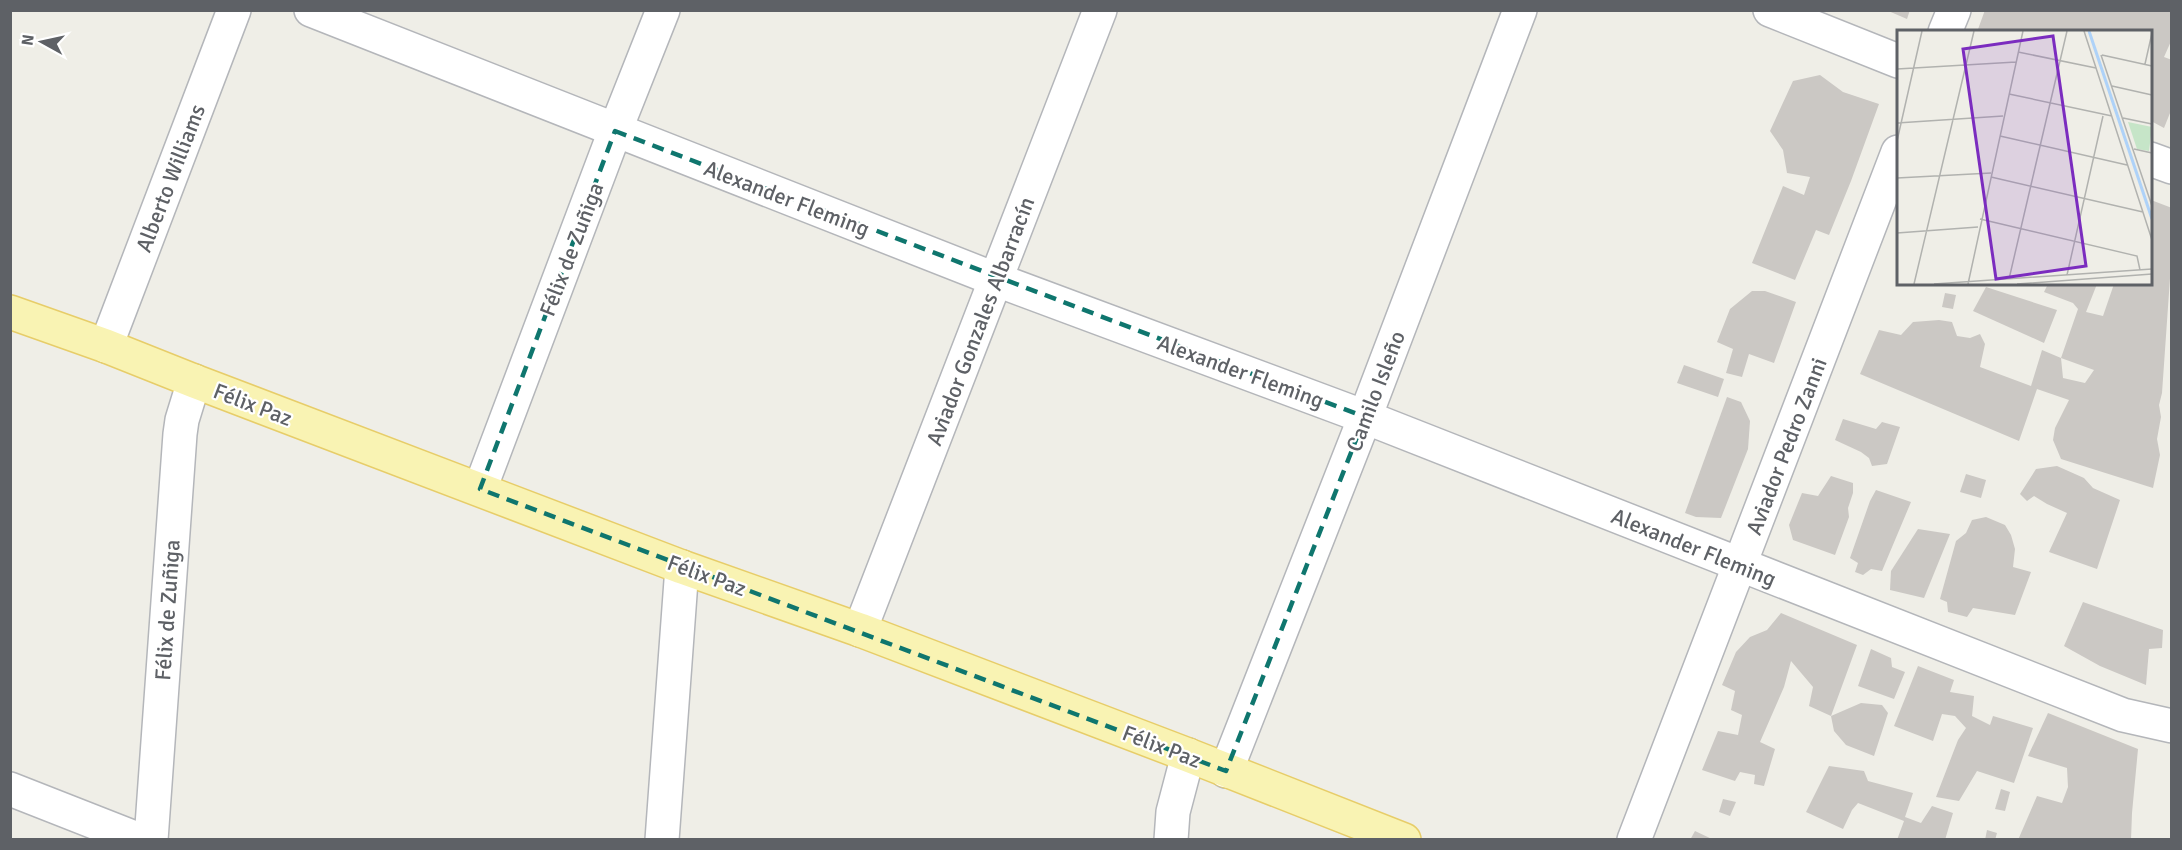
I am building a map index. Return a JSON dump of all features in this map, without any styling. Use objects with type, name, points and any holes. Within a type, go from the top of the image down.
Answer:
[{"type":"main road","name":"Félix Paz","points":[[10,312],[106,346],[682,567],[860,630],[1404,840]]},
{"type":"street","name":"Alberto Williams","points":[[106,346],[234,10]]},
{"type":"street","name":"Alexander Fleming","points":[[311,10],[997,280],[1365,417],[2123,716],[2172,726]]},
{"type":"street","name":"Félix de Zuñiga","points":[[480,489],[663,10]]},
{"type":"street","name":"Aviador Gonzales Albarracín","points":[[860,630],[1100,10]]},
{"type":"street","name":"Camilo Isleño","points":[[1226,771],[1365,417],[1520,10]]},
{"type":"street","points":[[1770,10],[1897,60]]},
{"type":"street","points":[[1947,30],[1954,10]]},
{"type":"street","name":"Aviador Pedro Zanni","points":[[1634,840],[1897,157]]},
{"type":"street","points":[[2152,159],[2172,167]]},
{"type":"street","name":"Félix de Zuñiga","points":[[151,840],[180,434],[194,381]]},
{"type":"street","points":[[662,840],[682,567]]},
{"type":"street","points":[[1171,840],[1173,812],[1188,755]]},
{"type":"street","points":[[10,789],[140,840]]},
{"type":"highlighted area","points":[[615,131],[1365,417],[1226,771],[480,489]]},
{"type":"building","points":[[1886,10],[1910,10],[1907,19]]},
{"type":"building","points":[[1985,10],[2172,10],[2172,39],[2164,57],[2172,60],[2172,108],[2164,128],[2152,122],[2152,30],[1978,30]]},
{"type":"building","points":[[1820,75],[1843,92],[1879,104],[1829,235],[1816,230],[1795,280],[1752,263],[1783,186],[1804,195],[1810,177],[1787,173],[1783,150],[1770,131],[1793,81]]},
{"type":"building","points":[[2152,200],[2172,208],[2171,264],[2162,393],[2159,405],[2161,417],[2157,439],[2160,455],[2153,488],[2061,459],[2053,440],[2055,428],[2069,400],[2037,389],[2019,441],[1860,374],[1879,330],[1901,335],[1913,322],[1939,320],[1952,322],[1957,336],[1970,338],[1980,334],[1985,344],[1980,367],[2031,386],[2042,350],[2061,358],[2078,309],[2073,303],[2044,292],[2048,285],[2097,285],[2086,312],[2103,316],[2114,285],[2152,285]],"holes":[[[2061,358],[2094,370],[2085,383],[2063,378]]]},
{"type":"building","points":[[1986,287],[2057,310],[2044,343],[1973,311]]},
{"type":"building","points":[[1752,291],[1765,291],[1796,302],[1774,363],[1749,354],[1742,377],[1726,373],[1733,349],[1717,342],[1730,309]]},
{"type":"building","points":[[1945,293],[1956,295],[1953,309],[1942,307]]},
{"type":"building","points":[[1684,365],[1724,379],[1718,397],[1677,383]]},
{"type":"building","points":[[1727,397],[1741,402],[1750,421],[1748,449],[1721,518],[1696,517],[1685,513]]},
{"type":"building","points":[[1843,419],[1876,429],[1882,422],[1900,427],[1887,464],[1872,466],[1869,458],[1861,452],[1835,440]]},
{"type":"building","points":[[2057,466],[2084,478],[2093,488],[2120,500],[2097,569],[2049,552],[2067,513],[2034,496],[2027,501],[2020,494],[2036,469]]},
{"type":"building","points":[[1966,474],[1986,480],[1981,498],[1960,492]]},
{"type":"building","points":[[1831,476],[1853,483],[1853,493],[1848,508],[1849,517],[1835,555],[1793,540],[1789,525],[1802,493],[1818,496]]},
{"type":"building","points":[[1876,490],[1911,502],[1882,571],[1871,569],[1863,575],[1855,572],[1858,563],[1850,558]]},
{"type":"building","points":[[1986,517],[2005,525],[2011,535],[2015,549],[2013,567],[2031,572],[2015,615],[1973,608],[1967,617],[1948,612],[1947,602],[1940,599],[1956,541],[1966,533],[1972,520]]},
{"type":"building","points":[[1918,529],[1950,534],[1924,598],[1890,590],[1891,571]]},
{"type":"building","points":[[2083,602],[2163,630],[2162,648],[2149,649],[2146,685],[2100,666],[2064,646]]},
{"type":"building","points":[[1781,613],[1857,645],[1831,716],[1809,706],[1813,687],[1791,661],[1784,687],[1760,742],[1775,749],[1764,786],[1754,784],[1755,775],[1740,772],[1735,781],[1702,770],[1718,731],[1738,735],[1742,715],[1731,710],[1735,691],[1722,685],[1736,652],[1750,637],[1767,630]]},
{"type":"building","points":[[1871,649],[1891,658],[1892,667],[1905,672],[1894,699],[1858,686]]},
{"type":"building","points":[[1918,666],[1954,680],[1950,692],[1974,696],[1972,716],[1990,725],[1993,716],[2033,728],[2014,783],[1977,771],[1959,801],[1936,797],[1958,740],[1966,728],[1955,716],[1942,714],[1933,741],[1894,726]]},
{"type":"building","points":[[1861,703],[1882,705],[1888,713],[1874,756],[1846,745],[1834,731],[1831,716]]},
{"type":"building","points":[[2048,713],[2138,749],[2131,840],[2018,840],[2037,796],[2062,803],[2068,787],[2067,768],[2028,756]]},
{"type":"building","points":[[1829,766],[1864,771],[1868,781],[1913,793],[1905,817],[1921,823],[1932,806],[1953,813],[1945,840],[1897,840],[1904,821],[1858,803],[1843,829],[1806,812]]},
{"type":"building","points":[[2001,789],[2010,792],[2005,811],[1995,809]]},
{"type":"building","points":[[1723,799],[1736,802],[1730,816],[1719,812]]},
{"type":"building","points":[[1987,830],[1997,833],[1995,840],[1985,840]]},
{"type":"building","points":[[1695,831],[1714,840],[1690,840]]}]
